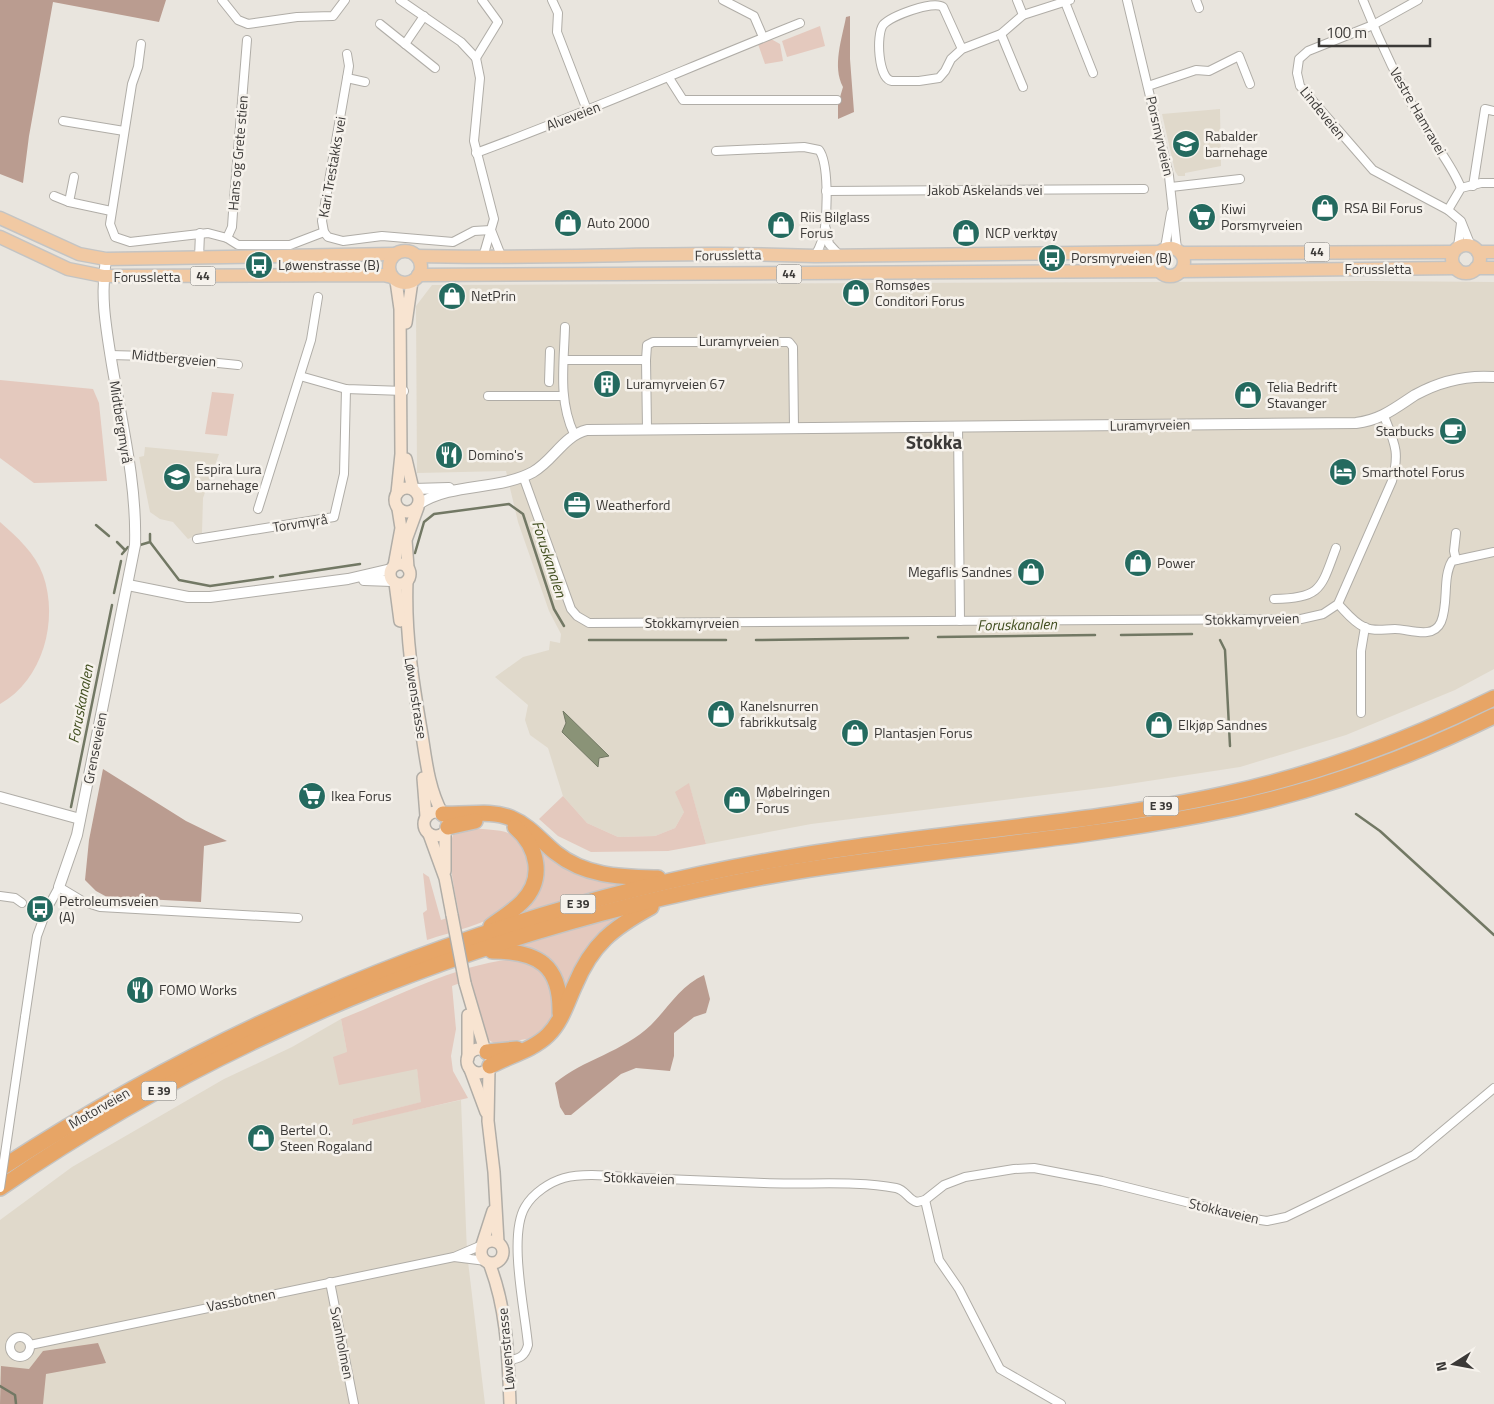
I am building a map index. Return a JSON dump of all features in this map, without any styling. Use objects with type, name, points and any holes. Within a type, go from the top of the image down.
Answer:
[{"type":"highway","name":"E 39","points":[[480,934],[568,907],[677,879],[812,853],[1124,812],[1225,794],[1306,773],[1364,754],[1446,721],[1494,698]]},
{"type":"highway","name":"E 39","points":[[3,1186],[113,1117],[230,1054],[370,991],[478,951],[570,922],[670,897],[842,864],[1136,826],[1229,810],[1283,796],[1369,769],[1494,716]]},
{"type":"highway","name":"E 39","points":[[444,822],[482,813],[512,819],[529,829],[565,859],[594,872],[614,877],[677,879]]},
{"type":"highway","name":"E 39","points":[[444,822],[504,822],[523,835],[534,854],[535,877],[527,896],[480,934]]},
{"type":"highway","name":"E 39","points":[[488,1059],[525,1048],[544,1039],[560,1018],[586,961],[599,943],[626,920],[670,897]]},
{"type":"highway","name":"Motorveien","points":[[0,1168],[85,1116],[228,1039],[344,985],[480,934]]},
{"type":"highway","name":"E 39","points":[[478,951],[522,953],[534,957],[545,964],[553,974],[558,986],[560,1018]]},
{"type":"main road","name":"Forussletta","points":[[0,218],[79,254],[106,259],[394,254]]},
{"type":"main road","name":"Forussletta","points":[[0,237],[68,269],[103,276],[383,275],[394,279]]},
{"type":"main road","name":"Forussletta","points":[[417,256],[502,258],[762,254],[840,256],[1474,249],[1494,252]]},
{"type":"main road","points":[[1474,249],[1479,260],[1476,268]]},
{"type":"main road","points":[[1455,250],[1452,261],[1456,268]]},
{"type":"main road","name":"44","points":[[394,254],[404,251],[417,256]]},
{"type":"main road","points":[[1160,271],[1156,262],[1171,251],[1185,262],[1182,271]]},
{"type":"main road","points":[[394,254],[389,265],[400,309],[402,391],[406,454],[413,489],[419,497],[406,540],[410,575],[407,581],[401,584],[394,582],[390,575],[400,528],[395,501],[401,454],[402,391],[405,338],[415,278],[421,266],[417,256]]},
{"type":"main road","name":"Forussletta","points":[[1182,271],[1456,268],[1468,272],[1476,268],[1494,268]]},
{"type":"main road","name":"Forussletta","points":[[415,278],[1160,271]]},
{"type":"main road","name":"44","points":[[1160,271],[1171,276],[1182,271]]},
{"type":"main road","name":"44","points":[[394,279],[401,282],[415,278]]},
{"type":"main road","points":[[397,494],[402,489],[413,489]]},
{"type":"main road","points":[[398,509],[409,512],[418,505]]},
{"type":"main road","points":[[392,568],[403,565],[408,568]]},
{"type":"main road","name":"Løwenstrasse","points":[[407,581],[407,635],[412,681],[432,790],[444,822],[445,878]]},
{"type":"main road","name":"Løwenstrasse","points":[[394,582],[422,766],[426,816]]},
{"type":"main road","points":[[433,812],[444,822],[437,836],[429,834],[424,826],[426,816],[433,812]]},
{"type":"main road","name":"Løwenstrasse","points":[[429,834],[445,878],[466,985],[488,1059],[488,1121],[494,1172],[498,1242]]},
{"type":"main road","name":"Løwenstrasse","points":[[466,985],[469,1063],[488,1121]]},
{"type":"main road","points":[[475,1050],[488,1059],[480,1073],[469,1063],[475,1050]]},
{"type":"main road","name":"Løwenstrasse","points":[[482,1245],[495,1207]]},
{"type":"main road","points":[[490,1240],[498,1242],[501,1246],[502,1255],[497,1261],[487,1262],[480,1252],[482,1245],[490,1240]]},
{"type":"main road","name":"Løwenstrasse","points":[[502,1255],[500,1294],[508,1360],[510,1404]]},
{"type":"main road","name":"Løwenstrasse","points":[[487,1262],[500,1294]]},
{"type":"street","points":[[222,0],[238,20],[248,24],[297,17],[333,16],[345,0]]},
{"type":"street","points":[[400,0],[411,3],[424,16],[461,42],[476,58],[480,78],[474,131],[476,153],[494,219],[484,257]]},
{"type":"street","points":[[476,58],[498,22],[482,0]]},
{"type":"street","points":[[552,0],[558,13],[558,32],[587,110]]},
{"type":"street","points":[[723,0],[754,16],[762,37]]},
{"type":"street","points":[[1017,0],[1023,15]]},
{"type":"street","name":"Porsmyrveien","points":[[1127,0],[1171,187],[1171,251]]},
{"type":"street","name":"Vestre Hamravei","points":[[1363,0],[1374,29],[1422,124],[1454,170],[1462,188]]},
{"type":"street","name":"Lindeveien","points":[[1418,0],[1374,29],[1308,51],[1299,60],[1296,74],[1300,86],[1373,170],[1448,210],[1461,221]]},
{"type":"street","points":[[962,49],[943,7],[937,3],[929,4],[894,17],[884,25],[880,32],[882,72],[885,79],[892,81],[936,79],[945,71],[951,59],[962,49],[1001,34],[1023,15],[1068,1],[1093,73]]},
{"type":"street","points":[[405,44],[424,16]]},
{"type":"street","name":"Alveveien","points":[[476,153],[669,78],[762,37],[800,23]]},
{"type":"street","points":[[380,24],[435,68]]},
{"type":"street","points":[[1001,34],[1023,86]]},
{"type":"street","name":"Hans og Grete stien","points":[[227,238],[232,227],[247,40]]},
{"type":"street","points":[[141,44],[111,211],[111,232],[114,237],[124,242],[200,233],[215,234],[227,238],[238,245],[290,245],[324,232]]},
{"type":"street","name":"Kari Trestakks vei","points":[[347,54],[348,78],[324,204],[322,222],[324,232],[332,239],[343,241],[382,236],[447,242],[458,240],[474,231],[491,230]]},
{"type":"street","name":"Porsmyrveien","points":[[1148,86],[1196,70],[1209,71],[1239,56],[1250,84]]},
{"type":"street","points":[[348,78],[365,82]]},
{"type":"street","points":[[669,78],[683,100],[837,100]]},
{"type":"street","points":[[1473,186],[1485,109],[1494,111]]},
{"type":"street","points":[[63,121],[124,131]]},
{"type":"street","points":[[716,151],[814,147],[819,150],[824,160],[826,192],[825,227],[829,244],[840,256]]},
{"type":"street","points":[[69,202],[74,177]]},
{"type":"street","name":"Porsmyrveien","points":[[1171,187],[1240,178]]},
{"type":"street","points":[[1448,210],[1462,188],[1481,183],[1494,183]]},
{"type":"street","name":"Jakob Askelands vei","points":[[826,192],[1144,189]]},
{"type":"street","points":[[54,196],[69,202],[111,211]]},
{"type":"street","name":"Porsmyrveien","points":[[1171,251],[1172,209]]},
{"type":"street","points":[[1461,221],[1474,249]]},
{"type":"street","points":[[1455,250],[1461,221]]},
{"type":"street","points":[[816,256],[825,227]]},
{"type":"street","points":[[491,230],[502,258]]},
{"type":"street","points":[[199,258],[200,233]]},
{"type":"street","name":"Midtbergmyrå","points":[[106,259],[102,304],[136,524],[135,544],[128,585]]},
{"type":"street","name":"Torvmyrå","points":[[258,509],[311,340],[318,297]]},
{"type":"street","points":[[418,505],[432,496],[523,476],[540,467],[574,434],[567,420],[563,396],[565,327]]},
{"type":"street","name":"Luramyrveien","points":[[646,360],[647,345],[653,342],[784,341],[792,343],[794,428]]},
{"type":"street","points":[[550,351],[550,382]]},
{"type":"street","name":"Midtbergveien","points":[[110,355],[141,355],[238,365]]},
{"type":"street","points":[[565,360],[646,360],[647,428]]},
{"type":"street","points":[[300,376],[346,389],[402,391]]},
{"type":"street","name":"Luramyrveien","points":[[574,434],[596,429],[647,428],[1356,423],[1384,416],[1436,385],[1463,378],[1494,378]]},
{"type":"street","name":"Torvmyrå","points":[[197,539],[334,517],[344,474],[346,389]]},
{"type":"street","points":[[488,396],[563,396]]},
{"type":"street","points":[[1384,416],[1397,451],[1397,464],[1392,481],[1338,604],[1365,628],[1418,632],[1433,630],[1440,623],[1445,608],[1448,571],[1452,561],[1494,552]]},
{"type":"street","points":[[958,426],[960,621]]},
{"type":"street","name":"Stokkamyrveien","points":[[523,476],[571,609],[576,616],[589,623],[1301,619],[1323,614],[1338,604]]},
{"type":"street","points":[[413,489],[465,488]]},
{"type":"street","points":[[1456,533],[1454,551],[1456,560]]},
{"type":"street","points":[[1274,599],[1303,596],[1316,590],[1325,576],[1336,548]]},
{"type":"street","points":[[128,585],[160,592],[204,597],[348,579],[392,568]]},
{"type":"street","points":[[348,579],[394,582]]},
{"type":"street","name":"Grenseveien","points":[[59,886],[74,849],[128,585]]},
{"type":"street","points":[[1361,713],[1361,651],[1365,628]]},
{"type":"street","points":[[0,797],[80,819]]},
{"type":"street","points":[[3,1186],[37,936],[47,909],[59,886],[68,894],[100,907],[298,918]]},
{"type":"street","points":[[0,896],[15,898],[22,903]]},
{"type":"street","name":"Stokkaveien","points":[[508,1360],[521,1357],[526,1352],[528,1345],[520,1295],[519,1233],[522,1216],[525,1208],[536,1194],[557,1181],[574,1176],[791,1184],[858,1184],[895,1188],[904,1192],[914,1202],[925,1200],[939,1187],[965,1177],[1034,1168],[1102,1180],[1254,1219],[1279,1220],[1414,1155],[1494,1088]]},
{"type":"street","points":[[925,1200],[939,1260],[959,1289],[1000,1369],[1061,1404]]},
{"type":"street","name":"Vassbotnen","points":[[30,1344],[454,1257],[482,1245]]},
{"type":"street","name":"Vassbotnen","points":[[454,1257],[487,1262]]},
{"type":"street","name":"Svanholmen","points":[[330,1282],[354,1404]]},
{"type":"shaded area","points":[[0,0],[166,0],[159,22],[53,2],[29,136],[23,183],[0,174]]},
{"type":"shaded area","points":[[850,16],[850,59],[854,112],[838,119],[838,104],[843,87],[838,70],[839,52],[846,17]]},
{"type":"shaded area","points":[[820,26],[825,46],[787,57],[782,41]]},
{"type":"shaded area","points":[[771,39],[780,44],[783,61],[765,64],[758,44]]},
{"type":"shaded area","points":[[1220,109],[1221,166],[1185,173],[1185,176],[1178,176],[1175,171],[1162,114]]},
{"type":"shaded area","points":[[1494,282],[1494,669],[1455,690],[1346,735],[1240,767],[1109,787],[811,824],[706,844],[689,784],[684,812],[675,828],[655,836],[618,837],[587,823],[563,796],[548,748],[530,735],[525,720],[528,705],[495,677],[523,657],[549,650],[550,641],[560,643],[561,634],[549,611],[518,522],[506,471],[417,473],[416,306],[432,285]]},
{"type":"shaded area","points":[[0,380],[93,389],[99,403],[107,481],[34,483],[0,458]]},
{"type":"shaded area","points":[[212,392],[234,394],[227,436],[205,434]]},
{"type":"shaded area","name":"Espira Lura barnehage","points":[[145,447],[219,454],[203,498],[202,533],[188,539],[173,522],[160,519],[150,512],[139,457],[144,456]]},
{"type":"shaded area","points":[[0,522],[25,546],[40,567],[48,592],[49,611],[44,647],[37,665],[15,693],[0,704]]},
{"type":"shaded area","points":[[563,711],[609,756],[599,758],[598,767],[562,732],[566,723]]},
{"type":"shaded area","points":[[103,769],[186,821],[227,841],[204,846],[201,902],[107,897],[96,891],[85,880],[89,840]]},
{"type":"shaded area","points":[[689,783],[706,844],[668,851],[591,852],[558,836],[539,819],[563,796],[587,823],[618,837],[655,836],[675,828],[684,812],[675,792]]},
{"type":"shaded area","points":[[473,828],[497,830],[511,834],[516,838],[532,866],[526,886],[515,902],[504,911],[466,928],[427,940],[423,913],[427,910],[423,873],[429,877],[441,920],[459,914],[450,859],[452,837],[456,830]]},
{"type":"shaded area","points":[[533,843],[628,882],[630,885],[512,920],[532,898]]},
{"type":"shaded area","points":[[619,916],[620,921],[567,997],[518,946]]},
{"type":"shaded area","points":[[515,959],[531,963],[549,978],[556,1008],[552,1022],[539,1037],[495,1044],[486,1038],[471,979],[452,986],[456,1029],[451,1056],[453,1071],[468,1098],[352,1125],[353,1119],[421,1102],[417,1069],[339,1085],[333,1057],[347,1052],[341,1019],[449,974],[494,962]]},
{"type":"shaded area","points":[[704,975],[710,999],[706,1013],[694,1017],[674,1033],[674,1056],[670,1071],[636,1068],[621,1074],[571,1115],[565,1115],[560,1107],[555,1083],[578,1068],[616,1049],[640,1034],[651,1025],[688,985]]},
{"type":"shaded area","points":[[341,1019],[347,1052],[417,1069],[422,1102],[353,1119],[352,1124],[461,1100],[467,1253],[485,1404],[0,1404],[0,1220],[72,1167],[224,1079],[292,1047]]},
{"type":"shaded area","points":[[98,1343],[106,1363],[46,1374],[43,1404],[0,1404],[1,1366],[29,1369],[43,1351]]},
{"type":"waterway","name":"Foruskanalen","points":[[415,553],[424,522],[434,514],[509,504],[523,514],[554,609],[564,626]]},
{"type":"waterway","points":[[96,525],[109,536]]},
{"type":"waterway","name":"Foruskanalen","points":[[140,545],[150,542],[150,534]]},
{"type":"waterway","points":[[117,542],[125,550]]},
{"type":"waterway","name":"Foruskanalen","points":[[150,542],[179,580],[210,586],[273,577]]},
{"type":"waterway","name":"Foruskanalen","points":[[122,554],[128,547]]},
{"type":"waterway","name":"Foruskanalen","points":[[114,593],[121,561]]},
{"type":"waterway","name":"Foruskanalen","points":[[280,576],[360,564]]},
{"type":"waterway","name":"Foruskanalen","points":[[71,807],[112,605]]},
{"type":"waterway","name":"Foruskanalen","points":[[1121,635],[1192,634]]},
{"type":"waterway","name":"Foruskanalen","points":[[938,637],[1095,635]]},
{"type":"waterway","name":"Foruskanalen","points":[[756,640],[908,638]]},
{"type":"waterway","name":"Foruskanalen","points":[[589,640],[726,640]]},
{"type":"waterway","name":"Foruskanalen","points":[[1220,640],[1225,650],[1230,746]]},
{"type":"waterway","points":[[1356,814],[1380,831],[1494,935]]},
{"type":"waterway","points":[[0,1386],[15,1395],[16,1404]]},
{"type":"place","name":"Rabalder barnehage","points":[[1186,144]]},
{"type":"place","name":"RSA Bil Forus","points":[[1325,208]]},
{"type":"place","name":"Kiwi Porsmyrveien","points":[[1202,217]]},
{"type":"place","name":"Auto 2000","points":[[568,223]]},
{"type":"place","name":"Riis Bilglass Forus","points":[[781,225]]},
{"type":"place","name":"NCP verktøy","points":[[966,233]]},
{"type":"place","name":"Porsmyrveien (B)","points":[[1052,258]]},
{"type":"place","name":"Løwenstrasse (B)","points":[[259,265]]},
{"type":"place","name":"Romsøes Conditori Forus","points":[[856,293]]},
{"type":"place","name":"NetPrin","points":[[452,296]]},
{"type":"place","name":"Luramyrveien 67","points":[[607,384]]},
{"type":"place","name":"Telia Bedrift Stavanger","points":[[1248,395]]},
{"type":"place","name":"Starbucks","points":[[1453,431]]},
{"type":"place","name":"Domino's","points":[[449,455]]},
{"type":"place","name":"Smarthotel Forus","points":[[1343,472]]},
{"type":"place","name":"Espira Lura barnehage","points":[[177,477]]},
{"type":"place","name":"Weatherford","points":[[577,505]]},
{"type":"place","name":"Power","points":[[1138,563]]},
{"type":"place","name":"Megaflis Sandnes","points":[[1031,572]]},
{"type":"place","name":"Kanelsnurren fabrikkutsalg","points":[[721,714]]},
{"type":"place","name":"Elkjøp Sandnes","points":[[1159,725]]},
{"type":"place","name":"Plantasjen Forus","points":[[855,733]]},
{"type":"place","name":"Ikea Forus","points":[[312,796]]},
{"type":"place","name":"Møbelringen Forus","points":[[737,800]]},
{"type":"place","name":"Petroleumsveien (A)","points":[[40,909]]},
{"type":"place","name":"FOMO Works","points":[[140,990]]},
{"type":"place","name":"Bertel O. Steen Rogaland","points":[[261,1138]]},
{"type":"district","name":"Stokka","points":[[934,442]]}]
